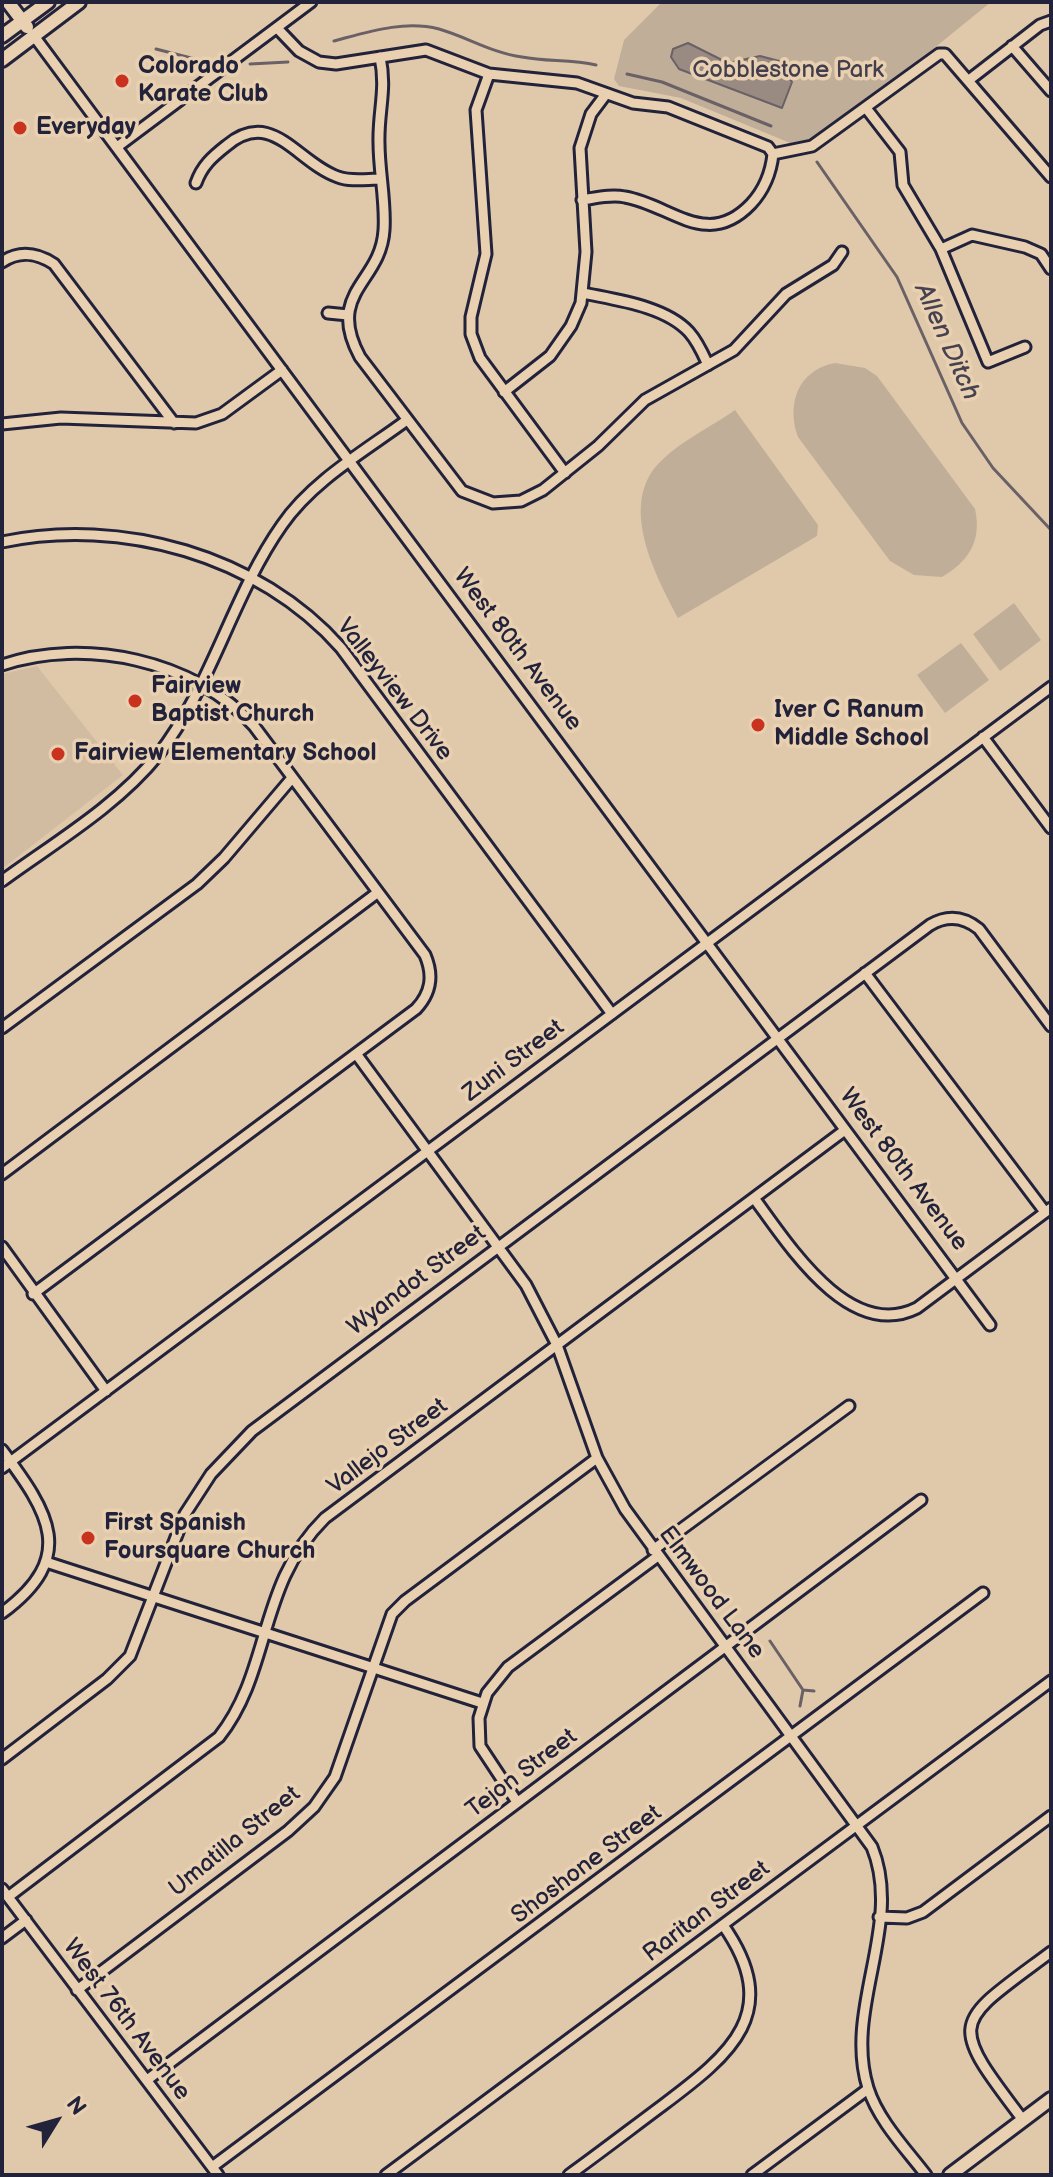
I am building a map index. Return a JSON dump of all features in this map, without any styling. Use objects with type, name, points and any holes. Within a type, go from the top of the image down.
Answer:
[{"type":"main road","name":"West 80th Avenue","points":[[8,2],[34,36]]},
{"type":"main road","points":[[2,36],[48,2]]},
{"type":"main road","points":[[2,60],[79,2]]},
{"type":"main road","points":[[950,2175],[1051,2099]]},
{"type":"street","points":[[117,147],[311,2]]},
{"type":"street","points":[[969,80],[1012,46],[1051,21]]},
{"type":"street","points":[[277,28],[299,51],[319,62],[336,64],[426,50],[489,74],[577,83],[633,103],[672,108],[768,147],[773,154]]},
{"type":"street","name":"West 80th Avenue","points":[[34,36],[990,1325]]},
{"type":"street","points":[[1012,46],[1051,91]]},
{"type":"street","points":[[773,154],[812,146],[939,54],[945,54],[1051,177]]},
{"type":"street","points":[[380,57],[385,83],[379,136],[382,242],[354,291],[348,315],[355,347],[462,491],[483,501],[500,503],[528,499],[598,446],[638,405],[734,350],[786,294],[833,265],[842,252]]},
{"type":"street","points":[[489,74],[479,100],[476,121],[485,265],[470,327],[480,358],[565,473]]},
{"type":"street","points":[[504,392],[550,356],[571,326],[583,293],[586,252],[581,139],[591,114],[606,94]]},
{"type":"street","points":[[866,108],[900,152],[903,185],[941,249],[988,362],[1025,347]]},
{"type":"street","points":[[196,183],[201,169],[221,150],[240,134],[256,130],[275,136],[341,178],[381,179]]},
{"type":"street","points":[[582,200],[628,197],[694,223],[715,225],[746,209],[761,193],[773,154]]},
{"type":"street","points":[[941,249],[972,235],[1025,247],[1041,254],[1051,269]]},
{"type":"street","points":[[2,262],[26,253],[41,256],[54,264],[174,423]]},
{"type":"street","points":[[583,293],[637,306],[684,327],[708,365]]},
{"type":"street","points":[[328,313],[348,315]]},
{"type":"street","points":[[2,424],[61,418],[174,423],[216,417],[282,370]]},
{"type":"street","points":[[2,881],[128,786],[165,745],[199,686],[251,580],[289,515],[315,489],[407,420]]},
{"type":"street","name":"Valleyview Drive","points":[[2,542],[78,533],[124,536],[181,550],[251,580],[293,604],[341,648],[612,1014]]},
{"type":"street","points":[[2,665],[40,655],[91,652],[150,664],[199,686],[242,713],[425,955],[430,972],[428,992],[416,1009],[33,1294]]},
{"type":"street","name":"Zuni Street","points":[[6,1465],[1051,687]]},
{"type":"street","points":[[983,737],[1051,828]]},
{"type":"street","points":[[2,1028],[208,874],[292,778]]},
{"type":"street","points":[[2,1174],[377,893]]},
{"type":"street","name":"Wyandot Street","points":[[2,1759],[120,1667],[135,1648],[185,1514],[229,1452],[280,1409],[930,925],[950,918],[967,921],[979,929],[1051,1026]]},
{"type":"street","points":[[754,1198],[810,1273],[872,1313],[893,1316],[907,1313],[1048,1210],[865,973]]},
{"type":"street","name":"Elmwood Lane","points":[[357,1055],[526,1285],[557,1345],[597,1458],[655,1553],[872,1847],[880,1870],[879,1917],[860,2038],[868,2089],[880,2112],[926,2175]]},
{"type":"street","name":"Vallejo Street","points":[[5,1893],[219,1737],[242,1699],[284,1572],[320,1524],[845,1130]]},
{"type":"street","points":[[2,1247],[106,1391]]},
{"type":"street","points":[[517,1802],[480,1746],[482,1703],[493,1682],[655,1553],[849,1406]]},
{"type":"street","points":[[2,1450],[6,1465],[39,1501],[48,1523],[46,1562],[32,1589],[2,1613]]},
{"type":"street","name":"Umatilla Street","points":[[77,1990],[288,1831],[314,1807],[341,1765],[386,1627],[400,1606],[597,1458]]},
{"type":"street","name":"Tejon Street","points":[[147,2080],[921,1500]]},
{"type":"street","points":[[46,1562],[482,1703]]},
{"type":"street","name":"Shoshone Street","points":[[215,2171],[983,1593]]},
{"type":"street","name":"Raritan Street","points":[[386,2175],[1051,1681]]},
{"type":"street","points":[[879,1917],[907,1918],[923,1912],[1051,1816]]},
{"type":"street","name":"West 76th Avenue","points":[[5,1893],[215,2171]]},
{"type":"street","points":[[2,1938],[26,1920]]},
{"type":"street","points":[[569,2175],[711,2070],[734,2044],[747,2014],[748,1980],[738,1946],[723,1925]]},
{"type":"street","points":[[1023,2120],[974,2053],[971,2025],[983,2003],[1051,1952]]},
{"type":"street","points":[[752,2175],[868,2089]]},
{"type":"shaded area","points":[[688,43],[728,63],[760,56],[779,61],[792,82],[782,108],[679,69],[671,57],[673,49]]},
{"type":"shaded area","points":[[37,666],[123,775],[2,869],[2,674]]},
{"type":"green space","name":"Cobblestone Park","points":[[662,2],[991,2],[933,49],[805,143],[795,145],[681,98],[619,86],[614,79],[624,40]]},
{"type":"green space","points":[[835,363],[865,368],[877,376],[975,509],[977,531],[971,549],[960,564],[942,577],[914,575],[890,561],[798,437],[794,412],[798,390],[812,373]]},
{"type":"green space","points":[[735,410],[818,525],[817,536],[678,618],[645,541],[641,520],[647,480],[667,455]]},
{"type":"green space","points":[[1014,603],[1041,640],[1000,671],[973,634]]},
{"type":"green space","points":[[961,643],[989,680],[945,713],[917,675]]},
{"type":"waterway","name":"Allen Ditch","points":[[334,41],[386,28],[426,27],[449,32],[511,55],[596,65]]},
{"type":"waterway","name":"Allen Ditch","points":[[156,49],[199,60]]},
{"type":"waterway","name":"Allen Ditch","points":[[250,64],[288,62]]},
{"type":"waterway","name":"Allen Ditch","points":[[627,74],[662,82],[771,126]]},
{"type":"waterway","name":"Allen Ditch","points":[[817,162],[897,277],[962,423],[993,468],[1051,530]]},
{"type":"waterway","points":[[770,1641],[803,1690],[800,1706]]},
{"type":"waterway","points":[[803,1690],[814,1691]]},
{"type":"place","name":"Colorado Karate Club","points":[[122,81]]},
{"type":"place","name":"Everyday","points":[[20,128]]},
{"type":"place","name":"Fairview Baptist Church","points":[[135,701]]},
{"type":"place","name":"Iver C Ranum Middle School","points":[[758,725]]},
{"type":"place","name":"Fairview Elementary School","points":[[58,754]]},
{"type":"place","name":"First Spanish Foursquare Church","points":[[88,1538]]}]
